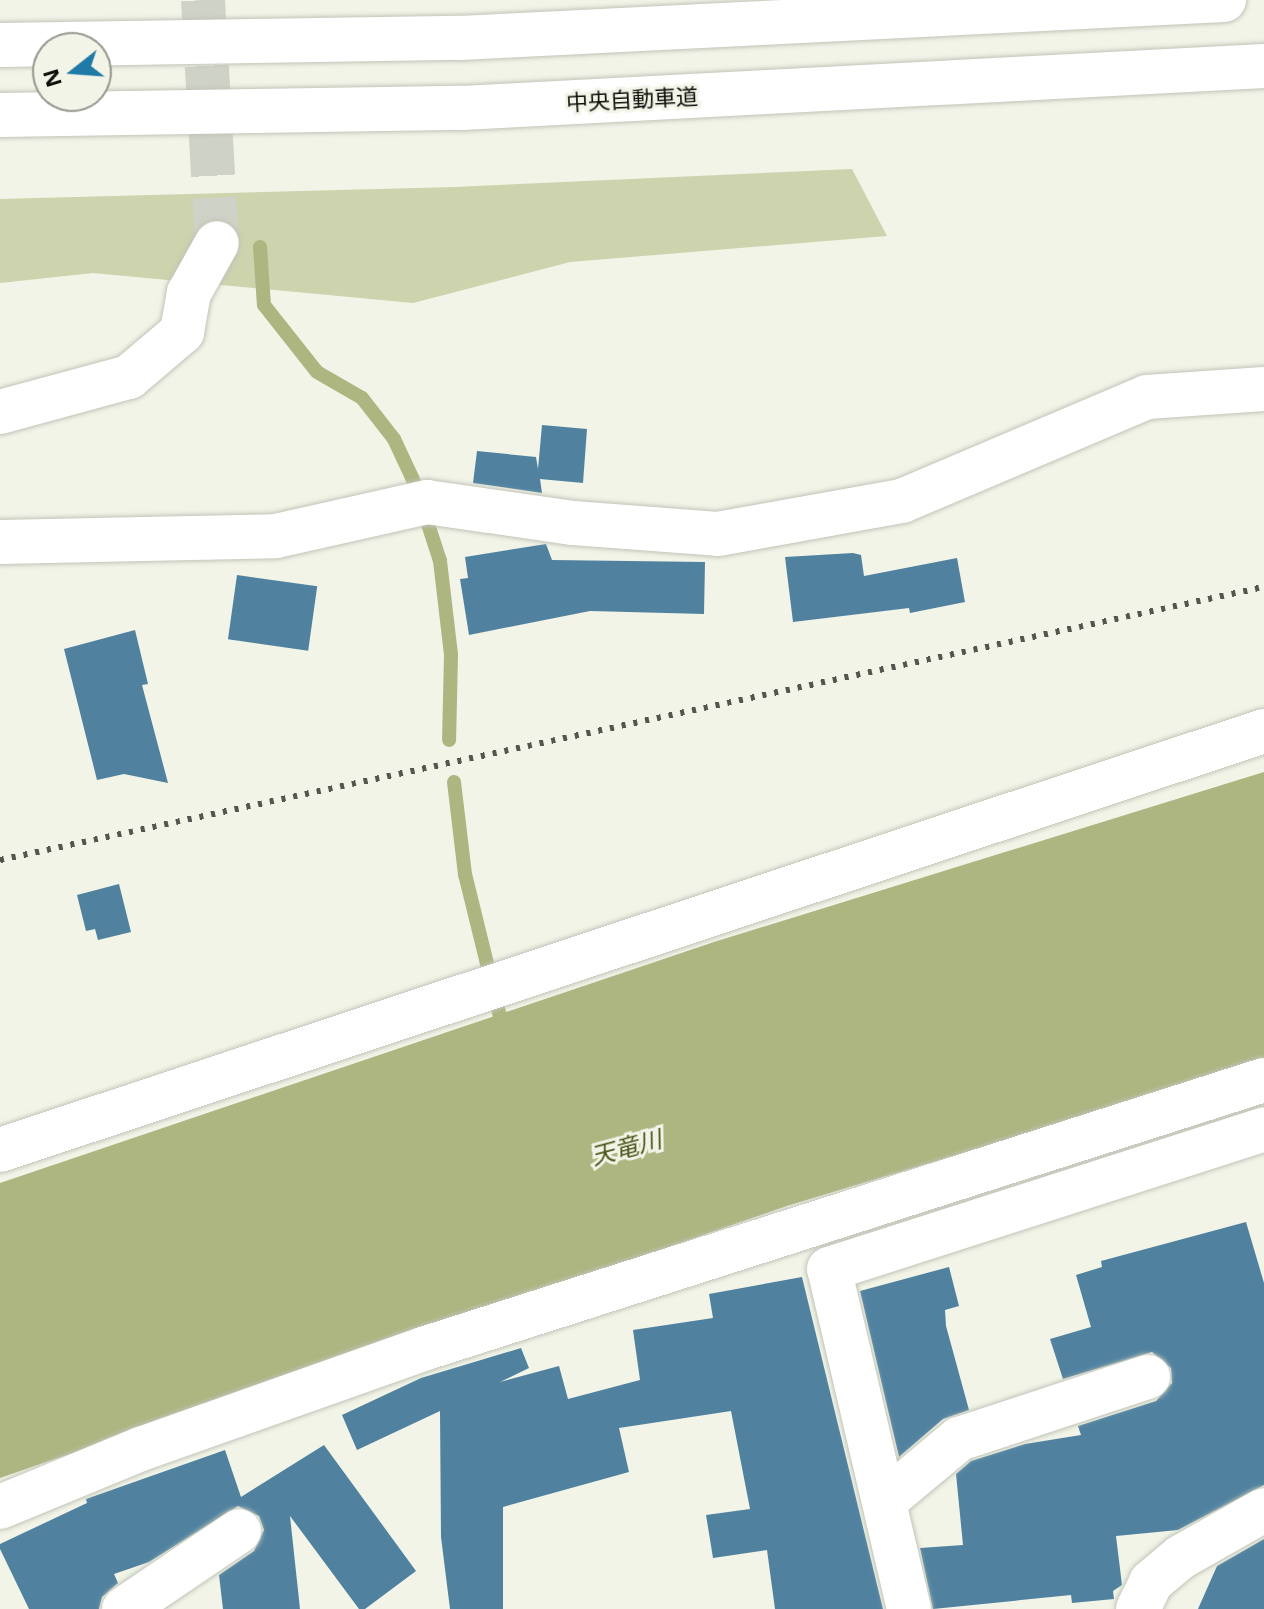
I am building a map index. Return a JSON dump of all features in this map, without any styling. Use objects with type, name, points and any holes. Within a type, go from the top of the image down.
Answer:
[{"type":"main road","points":[[0,45],[460,38],[1224,0]]},
{"type":"main road","name":"中央自動車道","points":[[0,115],[462,108],[1264,66]]},
{"type":"main road","points":[[0,412],[129,377],[182,332],[189,293],[217,243]]},
{"type":"main road","points":[[0,542],[276,536],[427,502],[573,523],[718,534],[902,501],[1147,397],[1264,389]]},
{"type":"main road","points":[[0,1150],[1264,731]]},
{"type":"main road","points":[[0,1507],[141,1449],[423,1349],[1264,1080]]},
{"type":"main road","points":[[909,1609],[887,1499],[829,1269],[1264,1129]]},
{"type":"main road","points":[[887,1499],[959,1439],[1148,1377]]},
{"type":"main road","points":[[1138,1609],[1151,1582],[1181,1557],[1264,1510]]},
{"type":"main road","points":[[124,1609],[239,1531]]},
{"type":"shaded area","points":[[852,169],[887,236],[570,262],[413,303],[93,273],[0,283],[0,199],[455,187]]},
{"type":"water","name":"天竜川","points":[[1264,772],[1264,1062],[787,1206],[0,1478],[0,1183],[714,942]]},
{"type":"building","points":[[542,425],[587,429],[583,483],[540,479],[542,493],[473,483],[477,451],[536,457],[538,469]]},
{"type":"building","points":[[546,544],[552,560],[705,562],[704,614],[590,611],[469,635],[460,579],[468,578],[465,557]]},
{"type":"building","points":[[861,555],[864,576],[957,558],[965,602],[910,613],[909,608],[793,622],[785,557]]},
{"type":"building","points":[[237,575],[317,586],[308,651],[228,639]]},
{"type":"building","points":[[135,630],[148,684],[142,685],[168,783],[124,774],[97,780],[64,649]]},
{"type":"building","points":[[119,884],[131,932],[98,940],[95,929],[86,931],[77,895]]},
{"type":"building","points":[[1246,1222],[1264,1283],[1264,1485],[1178,1530],[1116,1536],[1122,1585],[1113,1591],[1114,1599],[1072,1603],[1071,1595],[933,1609],[920,1548],[963,1545],[956,1474],[971,1461],[1025,1444],[1081,1435],[1078,1426],[1156,1401],[1172,1383],[1171,1368],[1152,1352],[1063,1379],[1050,1339],[1091,1327],[1076,1275],[1102,1267],[1101,1261]]},
{"type":"building","points":[[949,1267],[959,1306],[945,1310],[946,1326],[969,1410],[943,1419],[899,1457],[860,1291]]},
{"type":"building","points":[[802,1277],[883,1609],[775,1609],[767,1550],[713,1558],[706,1515],[750,1509],[731,1411],[619,1428],[629,1472],[503,1507],[503,1609],[450,1609],[441,1537],[440,1411],[357,1450],[342,1415],[421,1378],[521,1348],[529,1368],[500,1382],[559,1366],[568,1399],[640,1380],[633,1330],[713,1318],[709,1294]]},
{"type":"building","points":[[324,1445],[416,1571],[365,1609],[359,1609],[290,1516],[300,1609],[223,1609],[219,1575],[254,1551],[264,1530],[259,1516],[238,1506],[149,1562],[114,1574],[118,1583],[102,1597],[99,1609],[29,1609],[0,1549],[0,1544],[87,1503],[86,1499],[225,1450],[241,1497]]},
{"type":"building","points":[[1264,1539],[1264,1609],[1198,1609],[1217,1566]]},
{"type":"waterway","points":[[260,247],[264,305],[317,372],[362,398],[394,439],[415,484],[440,561],[451,655],[449,740]]},
{"type":"waterway","points":[[454,782],[465,874],[504,1033]]},
{"type":"tunnel","points":[[203,0],[217,243]]},
{"type":"railway","points":[[0,860],[1264,587]]}]
